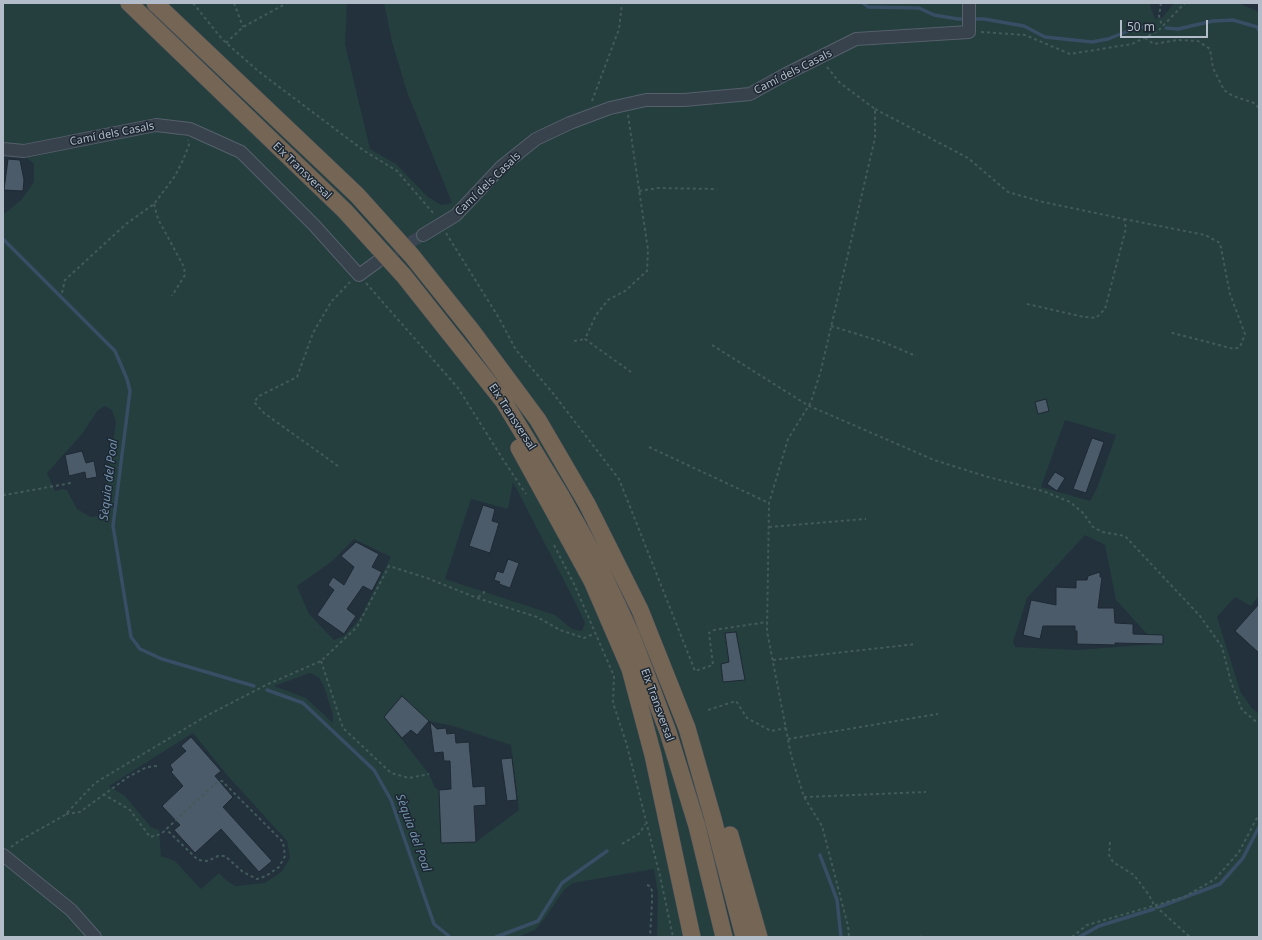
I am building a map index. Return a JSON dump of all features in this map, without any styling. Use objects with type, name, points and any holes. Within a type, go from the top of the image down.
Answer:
[{"type":"highway","name":"Eix Transversal","points":[[129,3],[345,211],[404,276],[504,402],[561,496],[596,559],[631,634],[668,732],[697,826],[724,937]]},
{"type":"highway","name":"Eix Transversal","points":[[155,3],[362,201],[412,256],[472,331],[538,420],[587,504],[640,610],[686,728],[712,815],[744,937]]},
{"type":"highway","points":[[456,340],[522,453],[592,581],[630,669],[653,755],[692,937]]},
{"type":"highway","points":[[686,728],[722,807],[759,937]]},
{"type":"street","points":[[970,8],[970,29]]},
{"type":"street","name":"Camí dels Casals","points":[[422,235],[456,215],[502,167],[536,139],[588,116],[610,108],[646,100],[684,100],[750,94],[856,39],[970,29]]},
{"type":"street","name":"Camí dels Casals","points":[[3,149],[24,151],[156,125],[190,129],[241,152],[314,225],[359,275]]},
{"type":"street","points":[[359,275],[377,262]]},
{"type":"street","points":[[4,855],[71,910],[95,937]]},
{"type":"path","points":[[193,3],[226,43],[258,71],[364,150],[396,171],[429,208],[499,318],[516,350],[552,392],[619,479],[695,671],[713,665],[709,633],[714,630],[767,622]]},
{"type":"path","points":[[234,3],[243,27]]},
{"type":"path","points":[[226,43],[243,27],[287,3]]},
{"type":"path","points":[[588,116],[619,29],[622,3]]},
{"type":"path","points":[[1161,3],[1159,16],[1162,26]]},
{"type":"path","points":[[970,29],[1025,35],[1070,54],[1132,44],[1158,31],[1185,3]]},
{"type":"path","points":[[1145,38],[1154,44],[1178,40],[1198,41],[1210,49],[1213,68],[1224,90],[1233,96],[1254,103],[1259,108]]},
{"type":"path","points":[[821,58],[840,83],[875,109],[968,158],[1008,192],[1043,202],[1206,235],[1220,243],[1230,294],[1246,334],[1240,346],[1234,349],[1169,332]]},
{"type":"path","points":[[586,340],[596,315],[608,300],[625,291],[647,271],[648,250],[633,140],[626,104]]},
{"type":"path","points":[[849,937],[848,926],[822,826],[804,797],[788,739],[773,660],[767,622],[769,527],[768,503],[788,439],[808,406],[821,370],[875,138],[875,109]]},
{"type":"path","points":[[62,293],[65,280],[126,224],[154,204],[175,176],[189,145],[184,128]]},
{"type":"path","points":[[639,191],[658,188],[717,188]]},
{"type":"path","points":[[154,204],[158,219],[184,267],[185,275],[172,296]]},
{"type":"path","points":[[1026,304],[1084,317],[1096,318],[1105,309],[1126,228],[1124,219]]},
{"type":"path","points":[[338,466],[264,413],[254,402],[259,396],[297,377],[313,333],[331,302],[359,275],[458,388],[504,461],[531,500]]},
{"type":"path","points":[[831,326],[883,342],[916,356]]},
{"type":"path","points":[[574,341],[586,340],[631,372]]},
{"type":"path","points":[[712,345],[808,406],[934,460],[988,477],[1043,491],[1070,502],[1083,513],[1093,527],[1102,532],[1125,536],[1200,616],[1222,647],[1231,682],[1242,710],[1259,724]]},
{"type":"path","points":[[649,448],[768,503]]},
{"type":"path","points":[[3,494],[5,495],[71,483]]},
{"type":"path","points":[[769,527],[866,519]]},
{"type":"path","points":[[553,542],[596,633],[614,676],[613,703],[626,742],[674,937]]},
{"type":"path","points":[[4,855],[9,848],[19,841],[65,814],[95,782],[201,719],[266,685],[321,661],[357,628],[389,566],[427,578],[477,598],[537,616],[560,630],[584,638],[596,633]]},
{"type":"path","points":[[477,598],[483,594],[486,589]]},
{"type":"path","points":[[773,660],[916,644]]},
{"type":"path","points":[[321,661],[343,728],[392,773],[409,778],[429,774]]},
{"type":"path","points":[[708,710],[736,701],[747,718],[771,731],[786,728]]},
{"type":"path","points":[[788,739],[938,714]]},
{"type":"path","points":[[65,814],[80,812],[128,777],[147,767],[158,766]]},
{"type":"path","points":[[103,794],[130,810],[150,837],[161,834],[216,783],[222,781],[283,842],[285,856],[280,867],[266,876],[257,879],[243,872],[225,856],[218,856],[208,861],[198,860],[166,830]]},
{"type":"path","points":[[804,797],[926,792]]},
{"type":"path","points":[[1072,937],[1087,926],[1184,896],[1215,879],[1239,852],[1259,814]]},
{"type":"path","points":[[622,844],[640,833],[645,824]]},
{"type":"path","points":[[1110,842],[1108,855],[1113,862],[1134,875],[1149,895],[1154,905],[1190,937]]},
{"type":"path","points":[[647,885],[650,886],[652,891],[650,937]]},
{"type":"green space","points":[[3,3],[347,3],[345,44],[370,149],[396,164],[428,197],[441,205],[452,203],[407,92],[392,42],[384,3],[1151,3],[1150,6],[1155,19],[1162,18],[1174,3],[1239,3],[1259,12],[1259,596],[1251,606],[1235,597],[1217,617],[1241,693],[1252,708],[1259,714],[1259,937],[657,937],[658,893],[654,869],[573,883],[564,890],[535,930],[518,937],[3,937],[3,215],[22,199],[34,182],[34,164],[27,158],[3,155]],"holes":[[[105,406],[112,410],[116,422],[104,504],[99,516],[91,517],[77,509],[67,490],[63,489],[55,491],[47,473],[82,434],[98,410]],[[1065,420],[1116,435],[1097,488],[1090,501],[1041,487]],[[513,482],[585,623],[582,631],[572,629],[555,615],[445,579],[471,499],[508,509]],[[1085,535],[1105,545],[1116,600],[1156,644],[1077,650],[1015,647],[1013,642],[1027,598]],[[354,539],[391,557],[359,620],[344,636],[334,640],[309,614],[297,586],[331,562]],[[310,673],[319,678],[324,687],[333,714],[333,723],[306,698],[274,686]],[[402,697],[429,721],[453,726],[511,745],[519,810],[476,842],[441,843],[439,790],[435,788],[429,774],[384,717]],[[193,733],[227,775],[287,841],[290,858],[282,871],[265,883],[235,886],[219,873],[201,889],[175,861],[161,856],[159,830],[151,827],[125,796],[109,786]]]},
{"type":"building","points":[[8,159],[20,160],[24,180],[23,191],[4,190]]},
{"type":"building","points":[[1046,399],[1049,411],[1038,414],[1035,402]]},
{"type":"building","points":[[1092,438],[1104,442],[1086,493],[1073,489]]},
{"type":"building","points":[[82,451],[86,463],[94,461],[97,477],[86,479],[85,472],[69,476],[65,455]]},
{"type":"building","points":[[1055,472],[1065,478],[1057,491],[1047,484]]},
{"type":"building","points":[[483,505],[495,509],[492,521],[499,523],[490,553],[469,546]]},
{"type":"building","points":[[356,542],[379,554],[372,567],[382,572],[372,591],[363,586],[347,609],[356,616],[344,634],[317,615],[334,590],[328,585],[333,577],[344,585],[354,567],[341,556]]},
{"type":"building","points":[[508,559],[519,563],[510,588],[499,584],[500,582],[494,580],[497,571],[503,573]]},
{"type":"building","points":[[1100,572],[1100,577],[1102,577],[1098,608],[1114,608],[1115,623],[1133,624],[1133,634],[1163,635],[1163,644],[1077,644],[1077,631],[1075,631],[1075,626],[1043,626],[1040,639],[1023,635],[1031,600],[1056,605],[1056,587],[1076,588],[1076,580],[1087,580],[1088,576]]},
{"type":"building","points":[[1259,604],[1259,653],[1235,631]]},
{"type":"building","points":[[736,632],[745,680],[723,682],[721,664],[729,662],[725,633]]},
{"type":"building","points":[[402,696],[429,721],[417,735],[411,730],[402,738],[384,717]]},
{"type":"building","points":[[430,722],[437,729],[446,728],[447,734],[455,733],[456,743],[469,742],[473,787],[485,786],[486,805],[474,806],[476,842],[441,843],[439,790],[451,789],[450,761],[444,761],[443,752],[434,753]]},
{"type":"building","points":[[191,737],[221,771],[215,776],[233,797],[223,807],[272,861],[259,872],[221,829],[195,853],[174,830],[180,825],[162,806],[183,786],[171,772],[173,770],[170,765],[186,751],[181,746]]},
{"type":"building","points":[[512,758],[517,800],[507,801],[501,759]]},
{"type":"waterway","points":[[863,3],[868,7],[919,8],[934,15],[958,19],[984,19],[1024,26],[1045,37],[1092,42],[1108,39],[1138,27],[1152,27]]},
{"type":"waterway","points":[[1166,28],[1178,29],[1213,21],[1233,20],[1257,27],[1259,30]]},
{"type":"waterway","name":"Sèquia del Poal","points":[[3,239],[115,351],[127,379],[130,391],[113,526],[131,637],[140,649],[162,659],[254,686]]},
{"type":"waterway","name":"Sèquia del Poal","points":[[267,690],[303,703],[374,770],[391,800],[434,924],[450,937]]},
{"type":"waterway","name":"Sèquia del Poal","points":[[1159,907],[1220,884],[1243,858],[1259,827]]},
{"type":"waterway","name":"Sèquia del Poal","points":[[496,937],[538,921],[562,883],[607,851]]},
{"type":"waterway","name":"Sèquia del Poal","points":[[820,855],[837,900],[841,937]]},
{"type":"waterway","name":"Sèquia del Poal","points":[[1079,937],[1099,926],[1154,909]]},
{"type":"tunnel","points":[[379,260],[423,235]]}]
